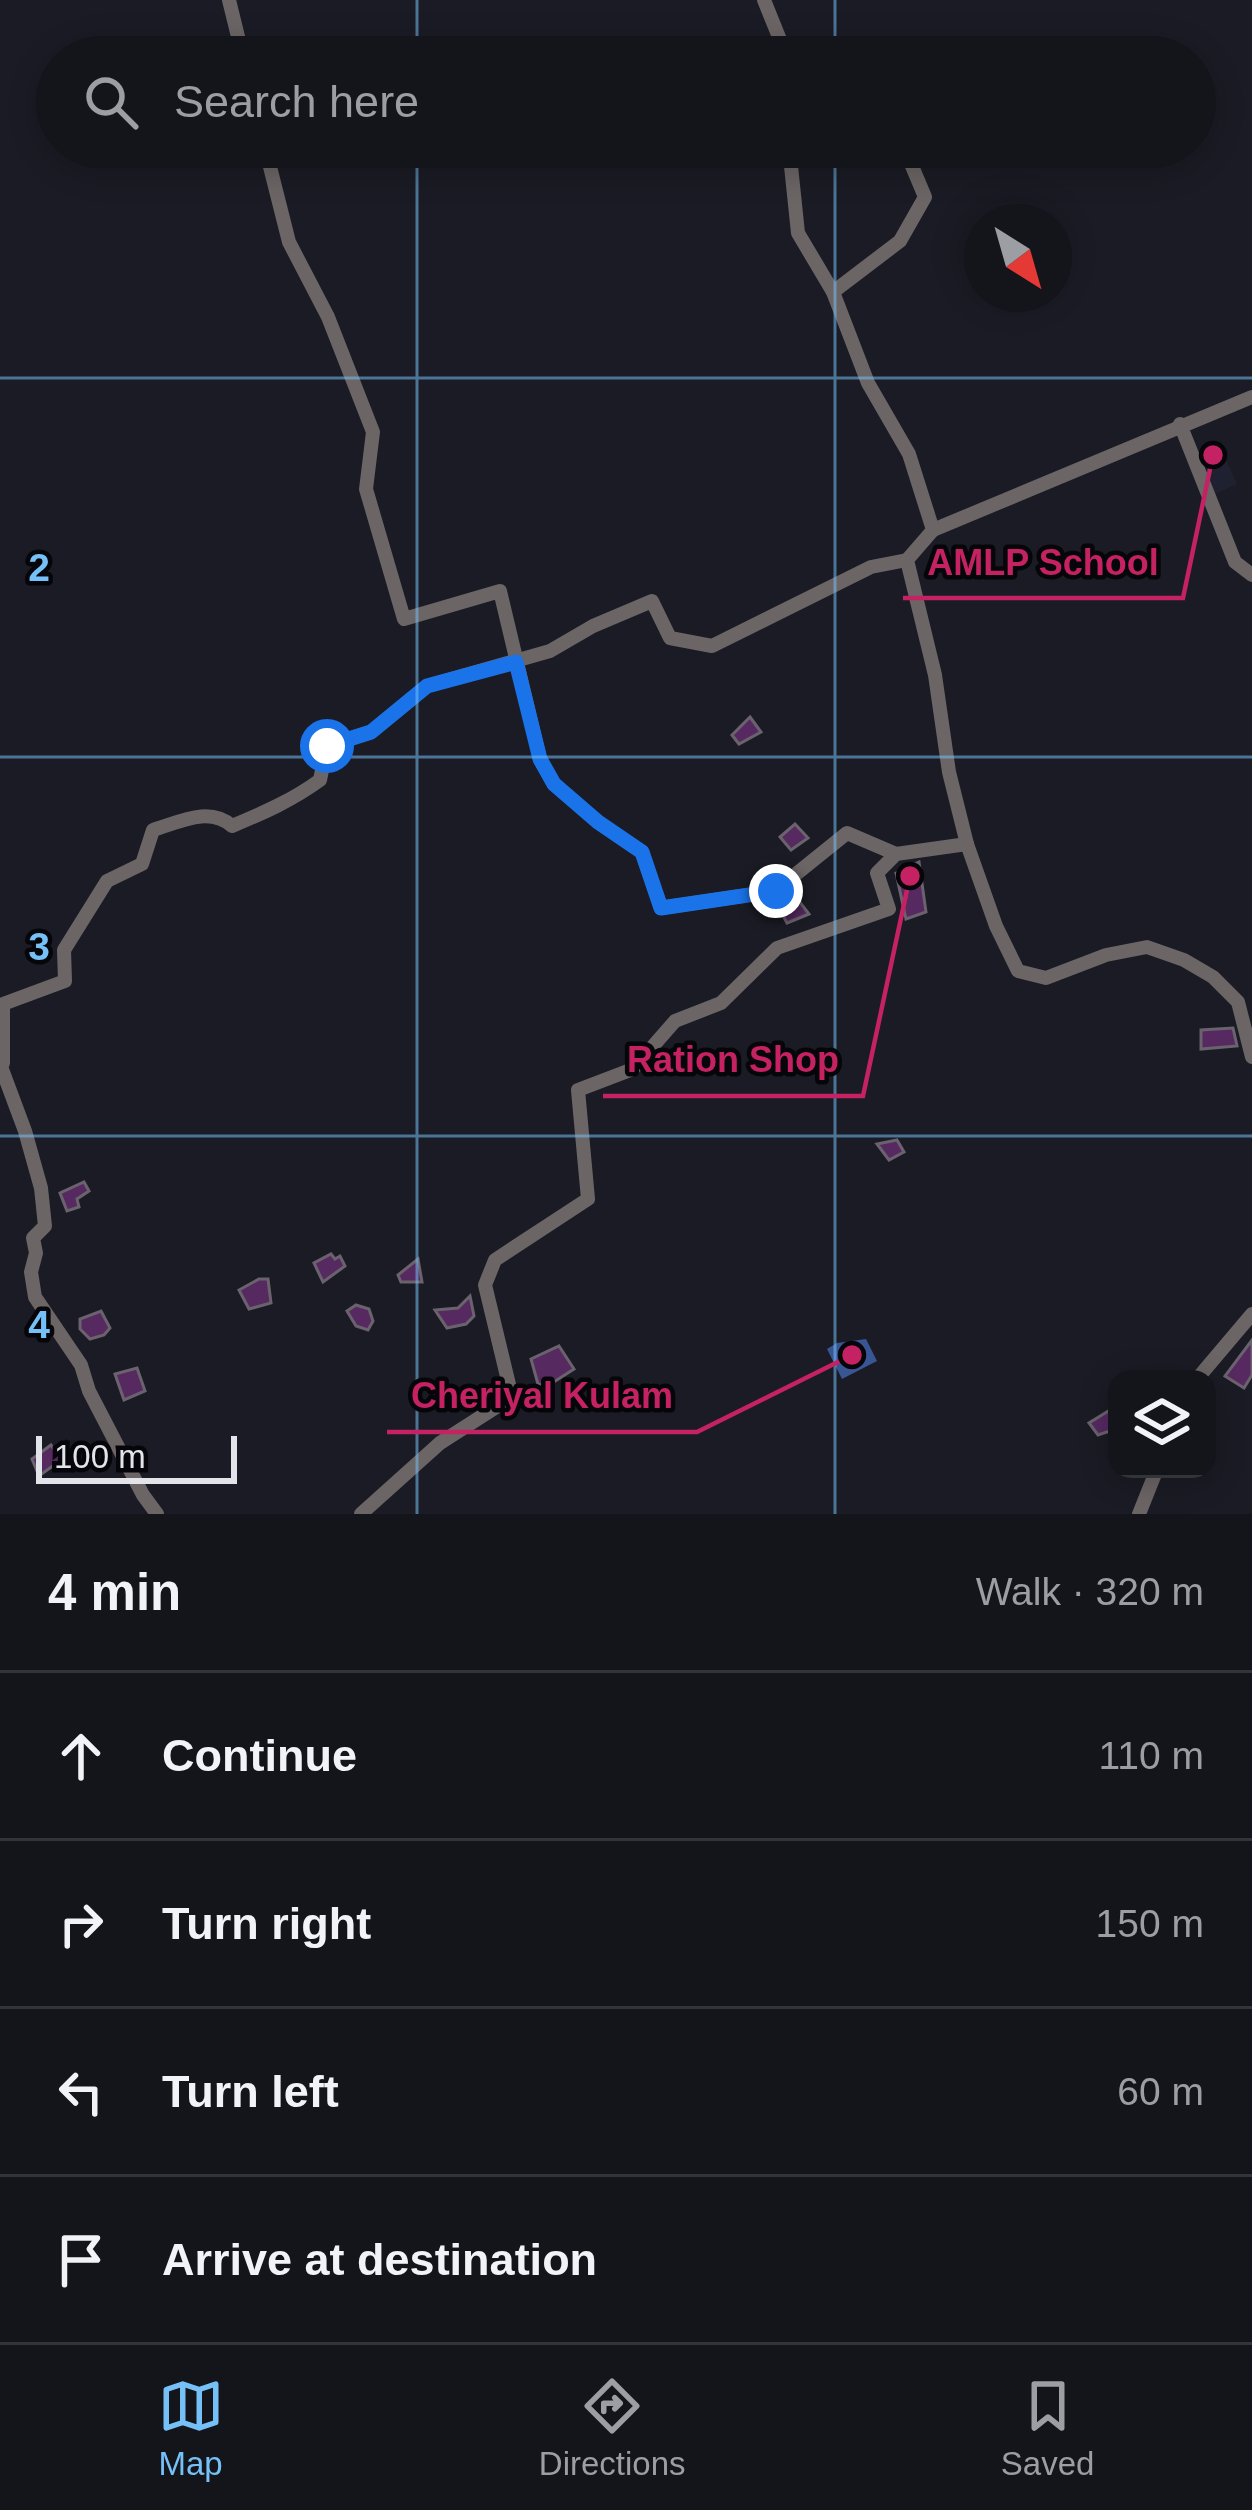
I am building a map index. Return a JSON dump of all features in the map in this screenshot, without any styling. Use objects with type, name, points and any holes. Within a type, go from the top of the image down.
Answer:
[{"type":"street","points":[[229,0],[238,36]]},
{"type":"street","points":[[764,0],[779,36]]},
{"type":"street","points":[[270,168],[289,242],[328,317],[374,432],[366,489],[404,620],[500,591],[540,759],[554,784],[642,852],[661,908],[776,891],[847,833],[896,854],[967,844]]},
{"type":"street","points":[[791,168],[798,233],[833,292],[868,383],[909,454],[933,530]]},
{"type":"street","points":[[833,292],[900,242],[925,197],[913,168]]},
{"type":"street","points":[[157,1514],[89,1391],[81,1365],[35,1297],[34,1238],[45,1226],[41,1188],[1,1064],[3,1004],[65,980],[64,950],[107,881],[142,864],[153,830],[200,815],[222,817],[232,826],[261,814],[320,780],[327,746],[371,732],[427,686],[550,651],[652,601],[670,638],[712,646],[871,567],[908,560],[933,530],[1252,397]]},
{"type":"street","points":[[1180,424],[1235,562],[1252,575]]},
{"type":"street","points":[[908,560],[967,844],[1018,971],[1046,978],[1106,955],[1147,947],[1184,960],[1214,977],[1238,1002],[1252,1057]]},
{"type":"street","points":[[362,1514],[440,1444],[512,1397],[485,1285],[494,1260],[588,1198],[578,1090],[633,1069],[674,1021],[722,1003],[777,948],[889,909],[877,873],[896,854]]},
{"type":"street","points":[[1204,1370],[1252,1314]]},
{"type":"street","points":[[1139,1514],[1153,1478]]},
{"type":"shaded area","points":[[1226,460],[1237,484],[1215,494],[1205,470]]},
{"type":"water","points":[[866,1339],[877,1361],[842,1379],[827,1349]]},
{"type":"building","points":[[750,717],[761,732],[739,744],[732,735]]},
{"type":"building","points":[[795,824],[808,838],[791,850],[780,837]]},
{"type":"building","points":[[919,862],[926,912],[906,919],[896,873]]},
{"type":"building","points":[[796,897],[809,914],[787,923],[779,908]]},
{"type":"building","points":[[1233,1028],[1237,1046],[1201,1049],[1201,1030]]},
{"type":"building","points":[[897,1140],[904,1152],[889,1160],[877,1144]]},
{"type":"building","points":[[84,1182],[89,1191],[77,1199],[79,1207],[67,1211],[60,1193]]},
{"type":"building","points":[[331,1254],[335,1259],[340,1256],[345,1266],[323,1282],[314,1263]]},
{"type":"building","points":[[418,1259],[422,1282],[401,1282],[398,1275]]},
{"type":"building","points":[[268,1279],[271,1303],[249,1309],[239,1290]]},
{"type":"building","points":[[470,1296],[474,1316],[466,1324],[447,1328],[435,1310],[458,1308]]},
{"type":"building","points":[[356,1305],[369,1309],[373,1321],[368,1330],[356,1326],[347,1311]]},
{"type":"building","points":[[101,1311],[110,1328],[90,1339],[80,1329],[80,1319]]},
{"type":"building","points":[[1252,1340],[1252,1375],[1244,1388],[1225,1376]]},
{"type":"building","points":[[559,1346],[574,1369],[549,1385],[538,1384],[531,1359]]},
{"type":"building","points":[[137,1368],[145,1391],[124,1400],[115,1374]]},
{"type":"building","points":[[1108,1411],[1108,1432],[1098,1435],[1089,1423]]},
{"type":"building","points":[[51,1445],[61,1460],[39,1476],[32,1459]]},
{"type":"place","name":"AMLP School","points":[[1213,455]]},
{"type":"place","name":"Ration Shop","points":[[910,876]]},
{"type":"place","name":"Cheriyal Kulam","points":[[852,1355]]},
{"type":"route","points":[[327,746],[371,732],[427,686],[516,662],[540,759],[554,784],[642,852],[661,908],[776,891]]}]
